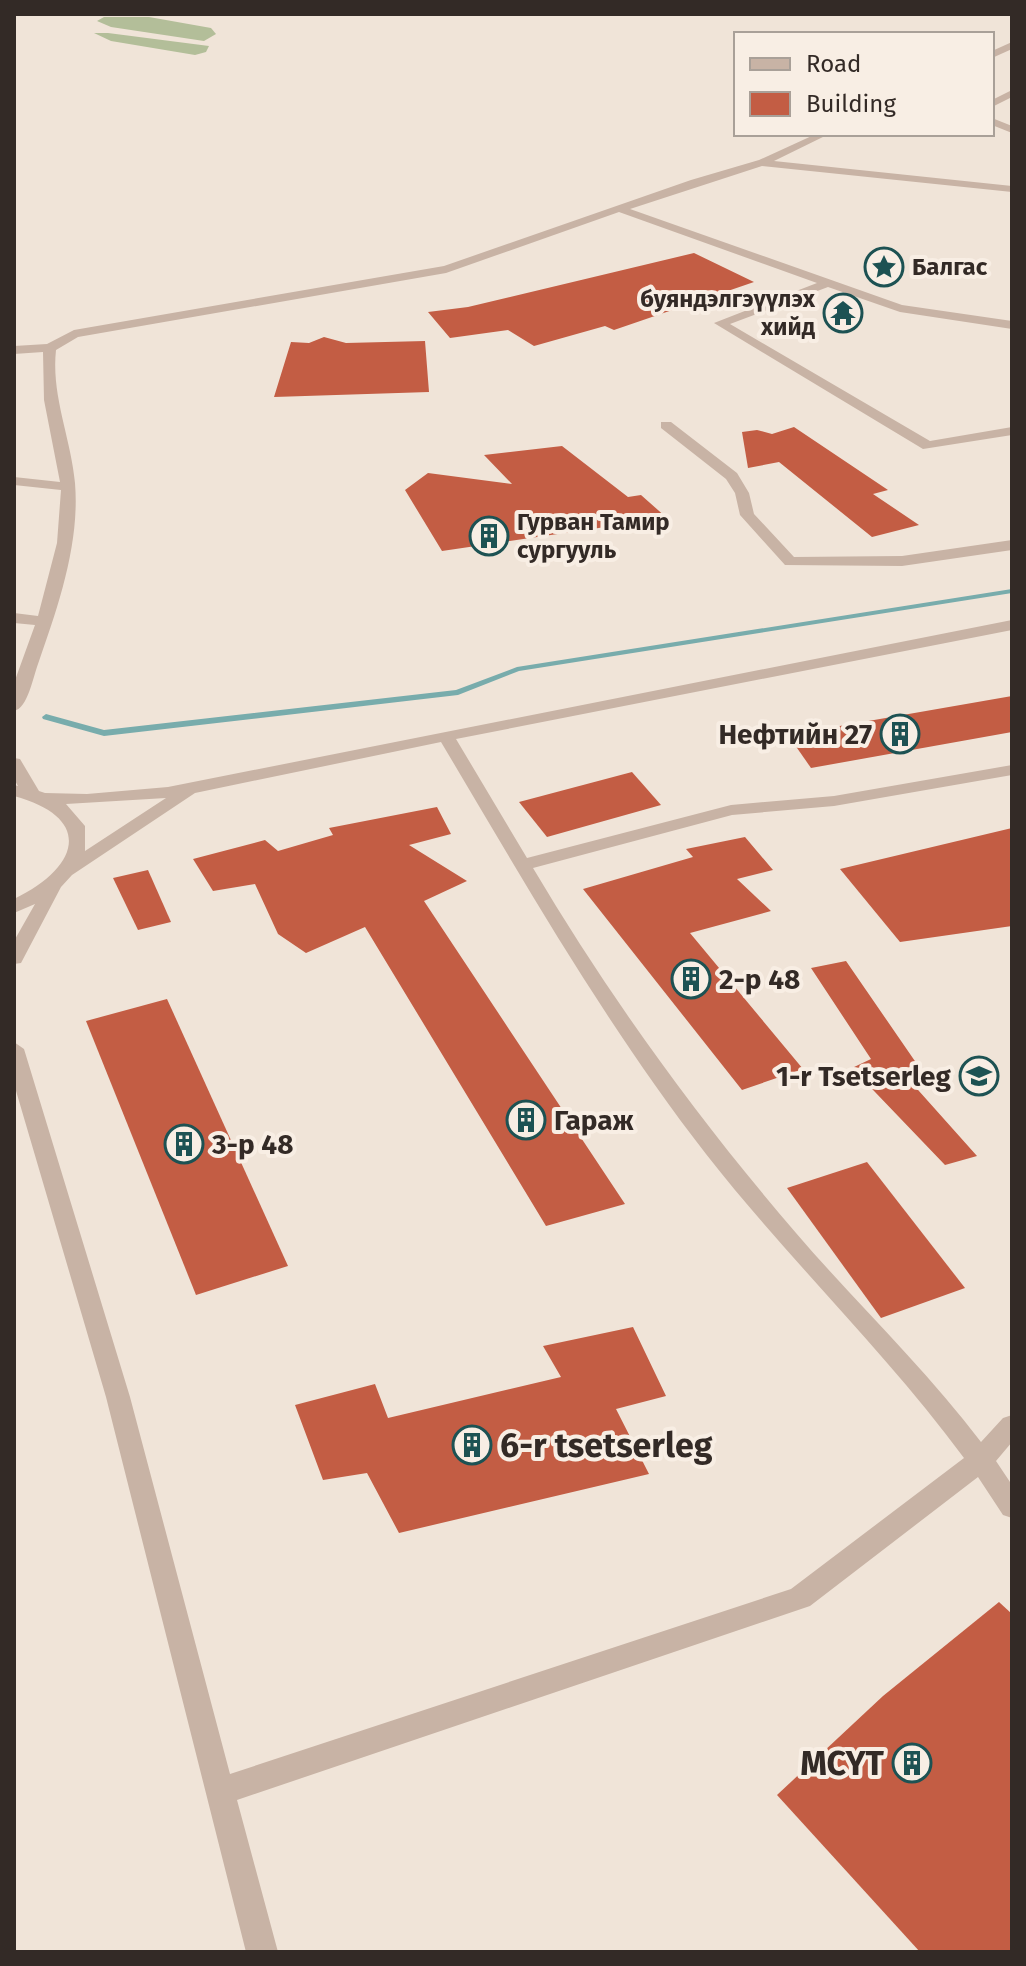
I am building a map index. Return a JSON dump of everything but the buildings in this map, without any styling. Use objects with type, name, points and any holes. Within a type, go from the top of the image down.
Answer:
[{"type":"street","points":[[994,54],[1012,45]]},
{"type":"street","points":[[994,103],[1012,93]]},
{"type":"street","points":[[14,350],[50,348],[74,334],[446,269],[763,162],[820,136]]},
{"type":"street","points":[[763,162],[1012,189]]},
{"type":"street","points":[[620,209],[900,308],[1012,325]]},
{"type":"street","points":[[829,282],[720,323],[928,446],[1012,431]]},
{"type":"street","points":[[14,706],[44,621],[63,548],[68,487],[46,369],[50,348]]},
{"type":"street","points":[[666,425],[732,476],[742,493],[747,515],[790,562],[902,561],[1012,545]]},
{"type":"street","points":[[14,481],[68,487]]},
{"type":"street","points":[[14,618],[44,621]]},
{"type":"street","points":[[30,793],[95,802],[196,787],[706,682],[1012,625]]},
{"type":"street","points":[[446,736],[583,967],[760,1207],[884,1340],[982,1459],[1012,1507]]},
{"type":"street","points":[[14,763],[30,793],[72,817],[79,829],[80,842],[63,877],[14,958]]},
{"type":"street","points":[[524,865],[731,810],[834,801],[1012,770]]},
{"type":"street","points":[[14,907],[196,787]]},
{"type":"street","points":[[14,1049],[118,1397],[262,1952]]},
{"type":"street","points":[[219,1792],[800,1598],[982,1459],[1012,1425]]},
{"type":"green space","points":[[104,17],[149,17],[211,28],[216,34],[204,41],[111,27],[97,21]]},
{"type":"green space","points":[[94,33],[209,46],[206,52],[195,55],[111,41]]},
{"type":"waterway","points":[[46,717],[104,733],[458,692],[517,669],[1012,591]]},
{"type":"place","name":"Балгас","points":[[884,267]]},
{"type":"place","name":"буяндэлгэүүлэх хийд","points":[[843,313]]},
{"type":"place","name":"Гурван Тамир сургууль","points":[[489,536]]},
{"type":"place","name":"Нефтийн 27","points":[[900,734]]},
{"type":"place","name":"2-р 48","points":[[691,979]]},
{"type":"place","name":"1-r Tsetserleg","points":[[979,1076]]},
{"type":"place","name":"Гараж","points":[[526,1120]]},
{"type":"place","name":"3-р 48","points":[[184,1144]]},
{"type":"place","name":"6-r tsetserleg","points":[[472,1445]]},
{"type":"place","name":"МСҮТ","points":[[912,1763]]}]
